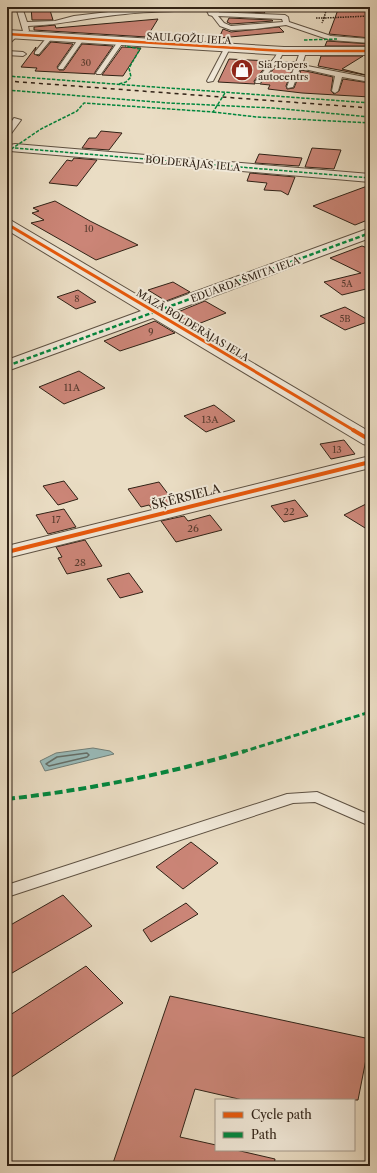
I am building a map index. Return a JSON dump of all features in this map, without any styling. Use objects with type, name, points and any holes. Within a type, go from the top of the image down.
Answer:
[{"type":"street","name":"SAULGOŽU IELA","points":[[18,32],[50,37],[281,51],[370,51]]},
{"type":"street","name":"BOLDERĀJAS IELA","points":[[11,148],[370,178]]},
{"type":"street","name":"MAZĀ BOLDERĀJAS IELA","points":[[7,224],[370,440]]},
{"type":"street","name":"EDUARDA ŠMITA IELA","points":[[7,366],[370,233]]},
{"type":"street","name":"ŠĶĒRSIELA","points":[[7,552],[370,462]]},
{"type":"lane","points":[[18,32],[19,7]]},
{"type":"lane","points":[[212,9],[220,22],[227,28],[286,23],[330,38],[370,41]]},
{"type":"lane","points":[[7,44],[18,32],[74,18],[126,12],[212,9],[285,17],[286,23]]},
{"type":"lane","points":[[37,53],[50,37]]},
{"type":"lane","points":[[61,68],[81,39]]},
{"type":"lane","points":[[100,73],[121,41]]},
{"type":"lane","points":[[210,82],[227,48]]},
{"type":"lane","points":[[258,82],[278,58],[281,51]]},
{"type":"lane","points":[[290,87],[303,52]]},
{"type":"lane","points":[[7,53],[23,54]]},
{"type":"lane","points":[[299,66],[370,80]]},
{"type":"lane","points":[[335,91],[339,74]]},
{"type":"lane","points":[[7,133],[17,120]]},
{"type":"lane","points":[[7,891],[292,798],[317,798],[370,821]]},
{"type":"path","points":[[327,7],[324,18],[370,16]]},
{"type":"water","points":[[93,748],[110,751],[114,754],[45,771],[40,761],[56,753]]},
{"type":"building","points":[[31,7],[49,7],[53,20],[32,20]]},
{"type":"building","points":[[234,7],[261,8],[265,13],[232,11]]},
{"type":"building","points":[[339,7],[370,7],[370,38],[329,34]]},
{"type":"building","points":[[229,18],[273,21],[231,24],[227,22]]},
{"type":"building","points":[[158,19],[147,37],[34,30],[34,27],[55,25],[56,28]]},
{"type":"building","points":[[279,27],[284,32],[219,38],[223,29],[231,32]]},
{"type":"building","points":[[327,41],[370,44],[370,46],[325,46]]},
{"type":"building","points":[[51,42],[73,44],[57,67],[59,70],[64,70],[82,44],[113,46],[95,74],[35,71],[37,68],[21,67],[36,47],[34,54],[39,56]]},
{"type":"building","points":[[122,47],[141,48],[123,76],[102,75]]},
{"type":"building","points":[[321,56],[363,56],[342,69],[370,76],[318,66]]},
{"type":"building","points":[[229,59],[270,61],[254,81],[255,84],[218,82]]},
{"type":"building","points":[[280,62],[295,62],[286,86],[287,89],[294,88],[301,70],[333,77],[331,91],[334,94],[339,91],[343,79],[370,83],[370,97],[302,93],[268,89],[270,85],[260,84]]},
{"type":"building","points":[[101,131],[122,133],[109,150],[82,148],[89,138],[96,138]]},
{"type":"building","points":[[312,148],[341,150],[334,169],[305,167]]},
{"type":"building","points":[[259,154],[302,158],[299,166],[255,163]]},
{"type":"building","points":[[74,158],[97,160],[77,186],[49,183],[67,160],[72,161]]},
{"type":"building","points":[[250,173],[295,177],[288,195],[281,191],[264,190],[267,183],[247,181]]},
{"type":"building","points":[[370,185],[370,219],[355,225],[313,206]]},
{"type":"building","points":[[55,201],[90,221],[138,245],[96,260],[31,223],[44,220],[32,213],[39,211],[33,208]]},
{"type":"building","points":[[362,246],[370,249],[370,288],[342,295],[324,282],[361,273],[330,258]]},
{"type":"building","points":[[173,282],[190,292],[166,301],[148,290]]},
{"type":"building","points":[[78,290],[96,302],[76,309],[57,297]]},
{"type":"building","points":[[205,301],[226,313],[193,326],[173,314]]},
{"type":"building","points":[[345,307],[370,321],[345,330],[320,316]]},
{"type":"building","points":[[155,321],[175,333],[120,351],[104,341]]},
{"type":"building","points":[[79,371],[105,388],[64,404],[39,387]]},
{"type":"building","points":[[214,405],[235,421],[206,432],[184,416]]},
{"type":"building","points":[[344,440],[355,454],[331,459],[320,444]]},
{"type":"building","points":[[64,481],[78,499],[58,505],[43,486]]},
{"type":"building","points":[[159,482],[175,503],[152,509],[149,505],[141,507],[128,489]]},
{"type":"building","points":[[295,500],[308,516],[284,522],[271,506]]},
{"type":"building","points":[[370,502],[370,531],[344,515]]},
{"type":"building","points":[[64,509],[76,527],[48,534],[36,515]]},
{"type":"building","points":[[210,515],[222,530],[176,542],[161,521],[184,516],[188,521]]},
{"type":"building","points":[[85,540],[102,566],[67,574],[58,558],[62,557],[56,547]]},
{"type":"building","points":[[129,573],[143,592],[120,598],[107,579]]},
{"type":"building","points":[[191,842],[218,863],[183,889],[156,867]]},
{"type":"building","points":[[63,895],[92,926],[7,976],[7,927]]},
{"type":"building","points":[[186,903],[198,914],[151,942],[143,930]]},
{"type":"building","points":[[86,966],[123,1003],[7,1080],[7,1017]]},
{"type":"building","points":[[170,996],[370,1039],[358,1100],[239,1099],[195,1089],[180,1137],[215,1145],[215,1151],[240,1151],[275,1159],[274,1166],[112,1166]]},
{"type":"railway","points":[[7,81],[370,108]]},
{"type":"marked path","points":[[304,40],[337,39]]},
{"type":"marked path","points":[[119,84],[126,82],[131,77],[129,68],[140,49],[125,46]]},
{"type":"marked path","points":[[7,76],[370,103]]},
{"type":"marked path","points":[[7,90],[168,103],[273,108],[370,117]]},
{"type":"marked path","points":[[7,152],[41,129],[77,111],[84,103],[213,112],[225,93]]},
{"type":"marked path","points":[[213,112],[257,117],[370,123]]},
{"type":"marked path","points":[[15,148],[370,178]]},
{"type":"marked path","points":[[7,366],[370,233]]},
{"type":"marked path","points":[[7,799],[100,787],[146,777],[236,754],[370,712]]},
{"type":"cycle path","points":[[7,34],[284,51],[370,51]]},
{"type":"cycle path","points":[[7,224],[370,440]]},
{"type":"cycle path","points":[[7,552],[370,462]]},
{"type":"place","name":"Sia Topers autocentrs","points":[[242,70]]}]
